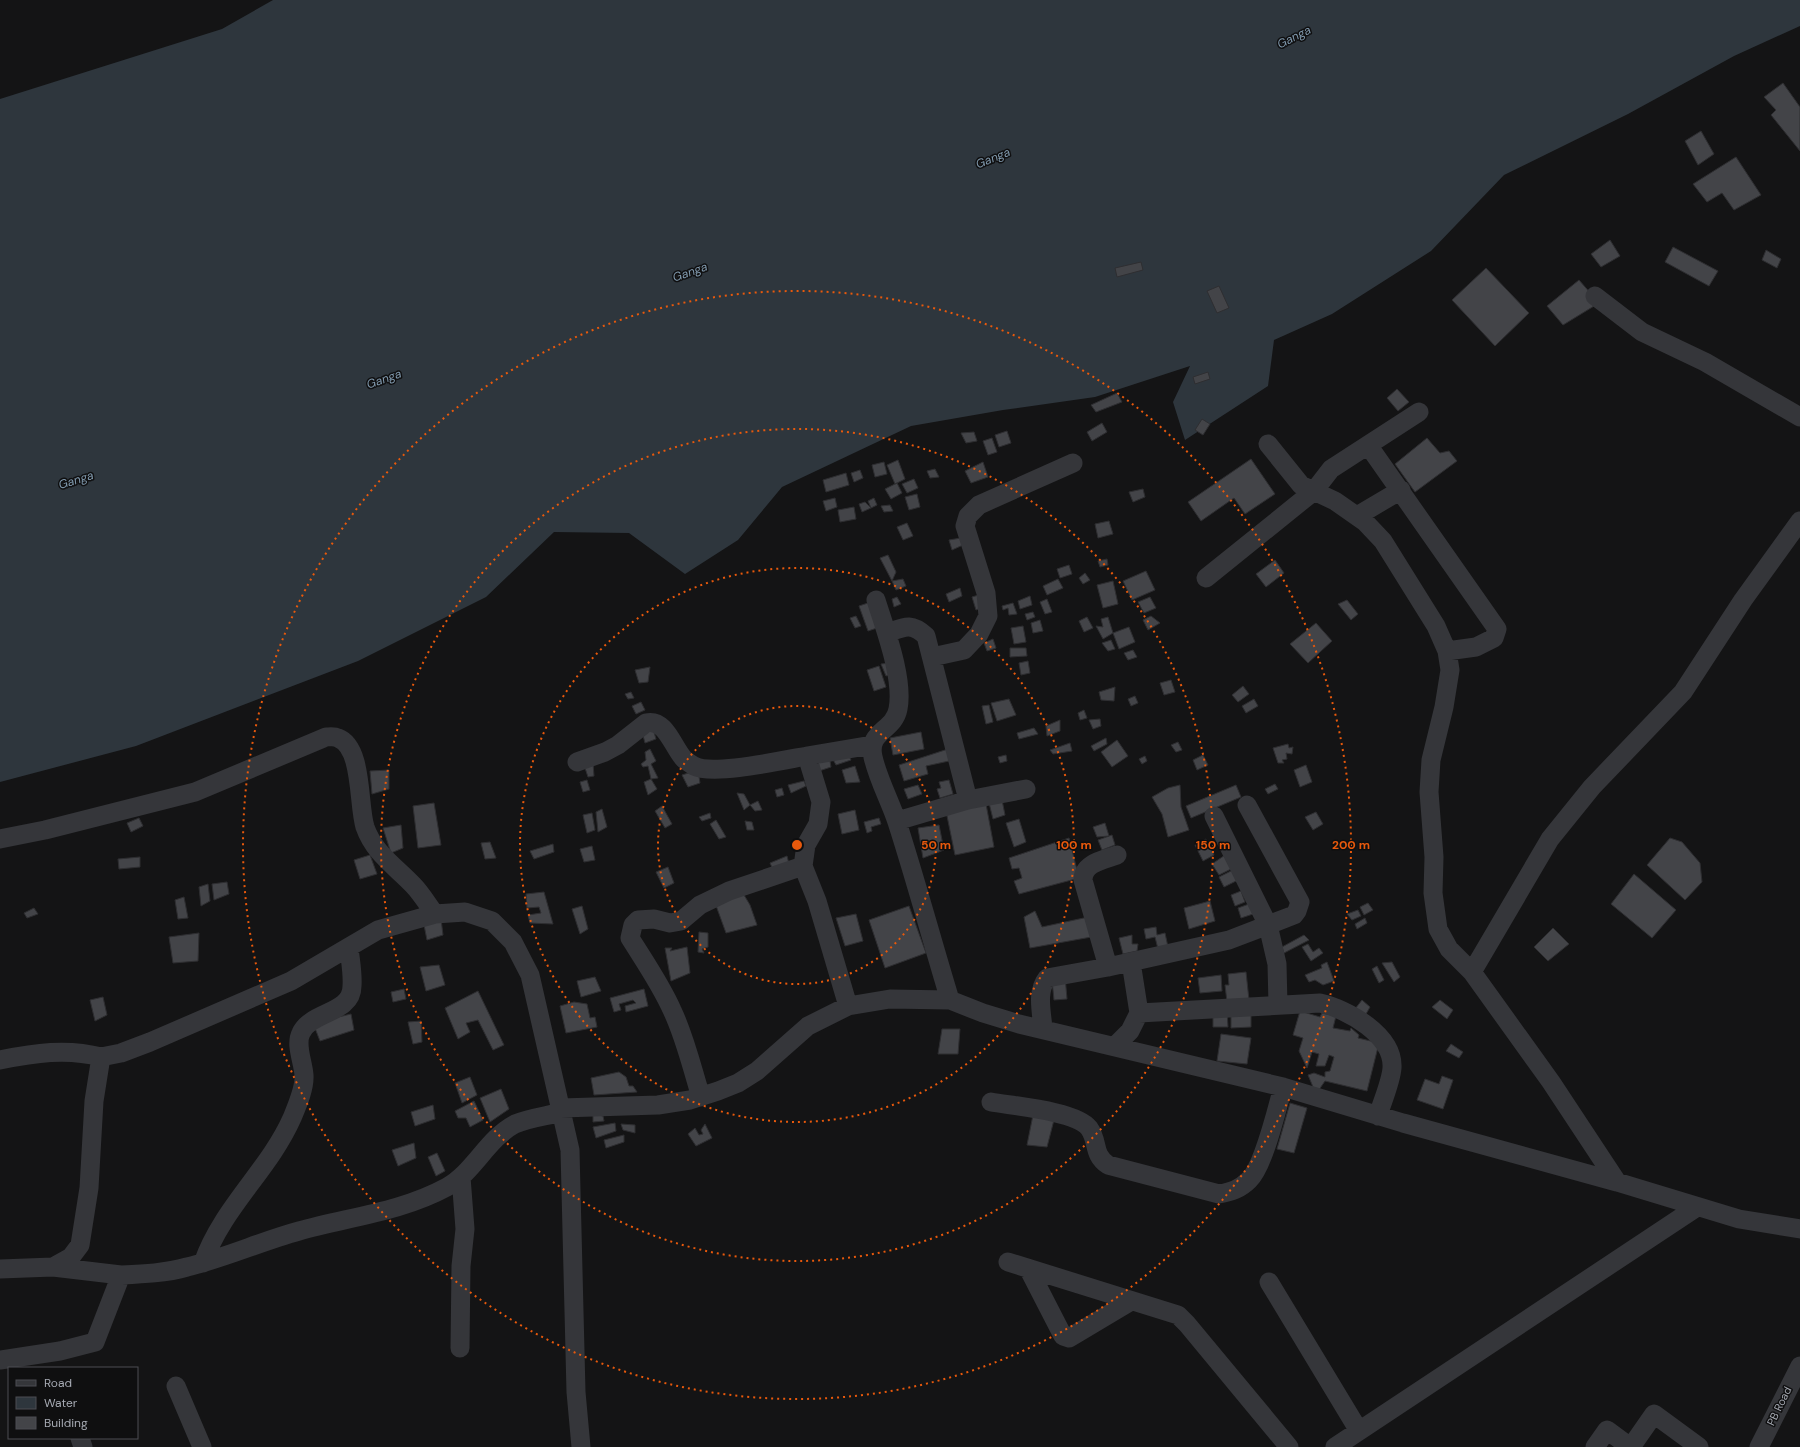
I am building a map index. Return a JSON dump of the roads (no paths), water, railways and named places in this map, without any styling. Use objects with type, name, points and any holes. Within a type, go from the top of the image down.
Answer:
[{"type":"street","points":[[1595,296],[1642,332],[1705,362],[1800,417]]},
{"type":"street","points":[[1206,578],[1314,491],[1331,469],[1418,412]]},
{"type":"street","points":[[1268,444],[1301,485],[1335,501],[1357,516],[1365,522],[1383,541],[1436,626],[1447,651],[1450,670],[1444,707],[1431,760],[1429,792],[1434,857],[1433,893],[1438,928],[1450,949],[1472,972],[1551,1082],[1617,1182]]},
{"type":"street","points":[[1368,445],[1497,629],[1494,638],[1476,647],[1447,651]]},
{"type":"street","points":[[932,657],[964,650],[979,634],[988,616],[986,593],[965,526],[968,516],[979,505],[1073,463]]},
{"type":"street","points":[[1357,516],[1401,490]]},
{"type":"street","points":[[1472,972],[1550,839],[1592,787],[1683,692],[1742,600],[1800,521]]},
{"type":"street","points":[[876,600],[886,633],[899,691],[898,710],[893,722],[877,736],[872,745],[873,757],[897,821],[950,1000]]},
{"type":"street","points":[[886,633],[906,626],[919,629],[926,636],[946,719],[968,800]]},
{"type":"street","points":[[577,762],[605,752],[618,745],[646,723],[650,722],[656,724],[668,734],[684,759],[704,770],[753,765],[872,745]]},
{"type":"street","points":[[0,839],[45,830],[196,792],[326,737],[338,738],[350,748],[356,765],[365,826],[373,846],[380,855],[414,886],[435,914]]},
{"type":"street","points":[[807,756],[821,802],[818,824],[806,845],[803,866],[817,901],[848,1006]]},
{"type":"street","points":[[897,821],[968,800],[1026,789]]},
{"type":"street","points":[[1043,1029],[1040,993],[1042,984],[1047,978],[1108,967],[1229,940],[1294,915],[1300,902],[1246,805]]},
{"type":"street","points":[[1214,816],[1268,925],[1276,964],[1278,1004]]},
{"type":"street","points":[[1108,967],[1083,873],[1085,869],[1091,865],[1117,855]]},
{"type":"street","points":[[701,1097],[673,1011],[662,989],[630,938],[633,925],[638,920],[642,919],[654,919],[670,922],[681,921],[700,904],[729,891],[803,866]]},
{"type":"street","points":[[0,1060],[42,1052],[62,1051],[101,1057],[121,1053],[237,1006],[291,981],[378,930],[435,914],[465,912],[483,917],[492,922],[505,932],[513,942],[530,975],[570,1150],[576,1392],[581,1447]]},
{"type":"street","points":[[203,1262],[210,1242],[223,1221],[256,1177],[291,1120],[299,1101],[304,1076],[299,1044],[300,1034],[304,1027],[314,1019],[341,1006],[349,997],[353,987],[349,947]]},
{"type":"street","points":[[1115,1046],[1130,1031],[1139,1013],[1131,962]]},
{"type":"street","points":[[0,1269],[53,1267],[121,1275],[186,1268],[298,1231],[385,1211],[418,1201],[447,1187],[467,1173],[482,1154],[504,1132],[516,1124],[562,1110],[658,1105],[701,1097],[738,1083],[757,1071],[808,1026],[848,1006],[890,999],[950,1000],[983,1013],[1043,1029],[1283,1087],[1378,1116],[1617,1182],[1740,1219],[1800,1229]]},
{"type":"street","points":[[1139,1013],[1261,1007],[1278,1004],[1320,1002],[1335,1006],[1379,1035],[1388,1050],[1392,1068],[1378,1116]]},
{"type":"street","points":[[53,1267],[71,1258],[80,1245],[89,1188],[94,1101],[101,1057]]},
{"type":"street","points":[[991,1102],[1064,1115],[1078,1120],[1088,1126],[1094,1136],[1096,1153],[1102,1161],[1108,1165],[1219,1194],[1236,1191],[1250,1180],[1260,1163],[1283,1087]]},
{"type":"street","points":[[460,1348],[461,1266],[464,1229],[461,1177]]},
{"type":"street","points":[[1335,1447],[1697,1206]]},
{"type":"street","points":[[1008,1262],[1178,1315],[1183,1319],[1289,1447]]},
{"type":"street","points":[[1028,1268],[1063,1336],[1069,1338],[1079,1334],[1131,1301]]},
{"type":"street","points":[[0,1360],[61,1360],[95,1342],[121,1275]]},
{"type":"street","points":[[1270,1282],[1359,1431]]},
{"type":"street","name":"PB Road","points":[[1759,1447],[1800,1366]]},
{"type":"street","points":[[176,1386],[202,1447]]},
{"type":"street","points":[[1595,1447],[1607,1430],[1631,1447],[1654,1414],[1699,1447]]},
{"type":"water","name":"Ganga","points":[[273,0],[1800,0],[1800,26],[1734,56],[1628,114],[1504,175],[1431,251],[1332,314],[1274,340],[1268,386],[1185,440],[1173,402],[1190,366],[1095,397],[1003,410],[911,426],[782,487],[738,540],[685,574],[629,533],[554,532],[486,597],[358,661],[136,746],[0,782],[0,99],[222,29]]}]
